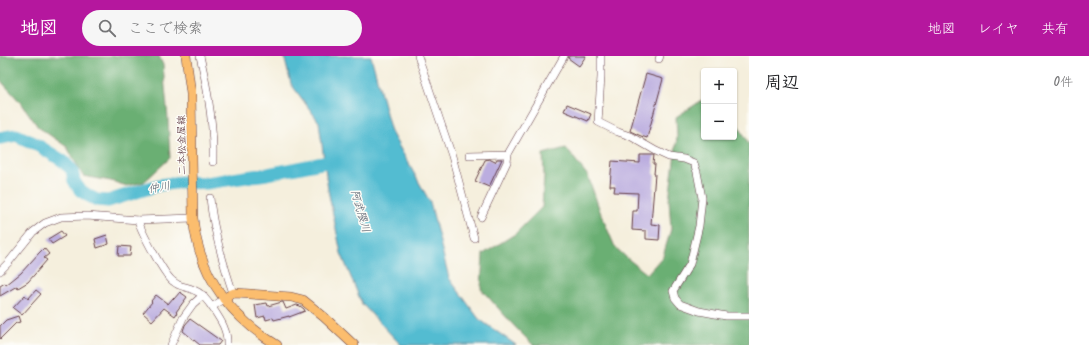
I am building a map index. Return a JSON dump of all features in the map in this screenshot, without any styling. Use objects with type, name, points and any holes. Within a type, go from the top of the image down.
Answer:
[{"type":"main road","name":"二本松金屋線","points":[[186,56],[191,94],[193,218],[194,233],[198,249],[215,287],[224,300],[249,326],[277,345]]},
{"type":"main road","points":[[224,300],[233,293],[291,297],[303,300],[354,345]]},
{"type":"street","points":[[200,56],[206,83],[211,123],[213,162]]},
{"type":"street","points":[[418,56],[452,156],[474,238]]},
{"type":"street","points":[[481,217],[508,162],[508,154],[564,56]]},
{"type":"street","points":[[601,56],[598,122],[630,136],[669,157],[684,159],[694,163],[697,172],[702,198],[699,226],[690,264],[673,291],[675,298],[680,304],[699,311],[726,316],[749,316]]},
{"type":"street","points":[[469,155],[508,154]]},
{"type":"street","points":[[210,198],[215,231],[233,293]]},
{"type":"street","points":[[0,271],[33,232],[52,220],[61,217],[77,216],[138,220],[193,218]]},
{"type":"street","points":[[138,220],[140,227],[172,282],[196,290],[212,307],[226,331],[227,345]]},
{"type":"street","points":[[171,345],[183,318],[193,304],[202,295]]},
{"type":"street","points":[[212,307],[224,300]]},
{"type":"green space","points":[[0,56],[159,56],[163,65],[170,158],[144,182],[127,186],[111,181],[83,176],[67,147],[38,127],[22,104],[0,80]]},
{"type":"green space","points":[[701,101],[701,140],[737,140],[737,124],[749,144],[749,345],[533,345],[481,289],[483,254],[515,234],[542,207],[544,176],[543,154],[566,148],[588,176],[601,214],[615,247],[647,274],[663,256],[671,229],[669,200],[677,137],[676,117]]},
{"type":"water","name":"阿武隈川","points":[[284,56],[371,56],[391,132],[430,202],[449,278],[479,319],[516,345],[401,345],[362,304],[341,253],[328,190],[319,122],[291,84]]},
{"type":"building","points":[[569,56],[586,56],[579,66],[568,58]]},
{"type":"building","points":[[646,74],[663,79],[647,138],[630,131]]},
{"type":"building","points":[[567,104],[591,114],[588,121],[564,111]]},
{"type":"building","points":[[640,155],[654,155],[653,164],[655,164],[655,174],[651,224],[660,225],[659,240],[646,239],[646,231],[632,230],[633,211],[637,211],[638,193],[614,192],[615,186],[610,186],[612,161],[640,163]]},
{"type":"building","points":[[489,159],[495,162],[497,159],[502,159],[489,187],[475,181],[485,160]]},
{"type":"building","points":[[61,231],[65,236],[52,244],[48,239]]},
{"type":"building","points":[[107,235],[109,244],[97,248],[95,239]]},
{"type":"building","points":[[119,246],[131,247],[130,256],[118,256]]},
{"type":"building","points":[[44,248],[49,254],[44,258],[47,260],[28,282],[18,288],[17,286],[0,296],[0,286],[5,283],[6,285],[21,273]]},
{"type":"building","points":[[36,290],[41,294],[22,315],[13,308],[25,295],[28,299]]},
{"type":"building","points":[[180,292],[187,297],[176,312],[177,313],[175,316],[164,308],[152,321],[143,313],[156,295],[168,304]]},
{"type":"building","points":[[283,302],[286,309],[297,305],[305,311],[289,317],[274,320],[273,318],[266,320],[265,316],[257,318],[255,305],[267,303],[268,306]]},
{"type":"building","points":[[18,316],[20,322],[16,323],[0,339],[0,326],[6,320]]},
{"type":"building","points":[[190,319],[221,341],[218,345],[200,345],[183,331],[185,325]]},
{"type":"waterway","name":"仲川","points":[[0,138],[16,135],[34,143],[63,161],[72,170],[74,181],[80,190],[97,200],[108,201],[159,185],[182,182],[206,183],[267,174],[342,159]]}]
